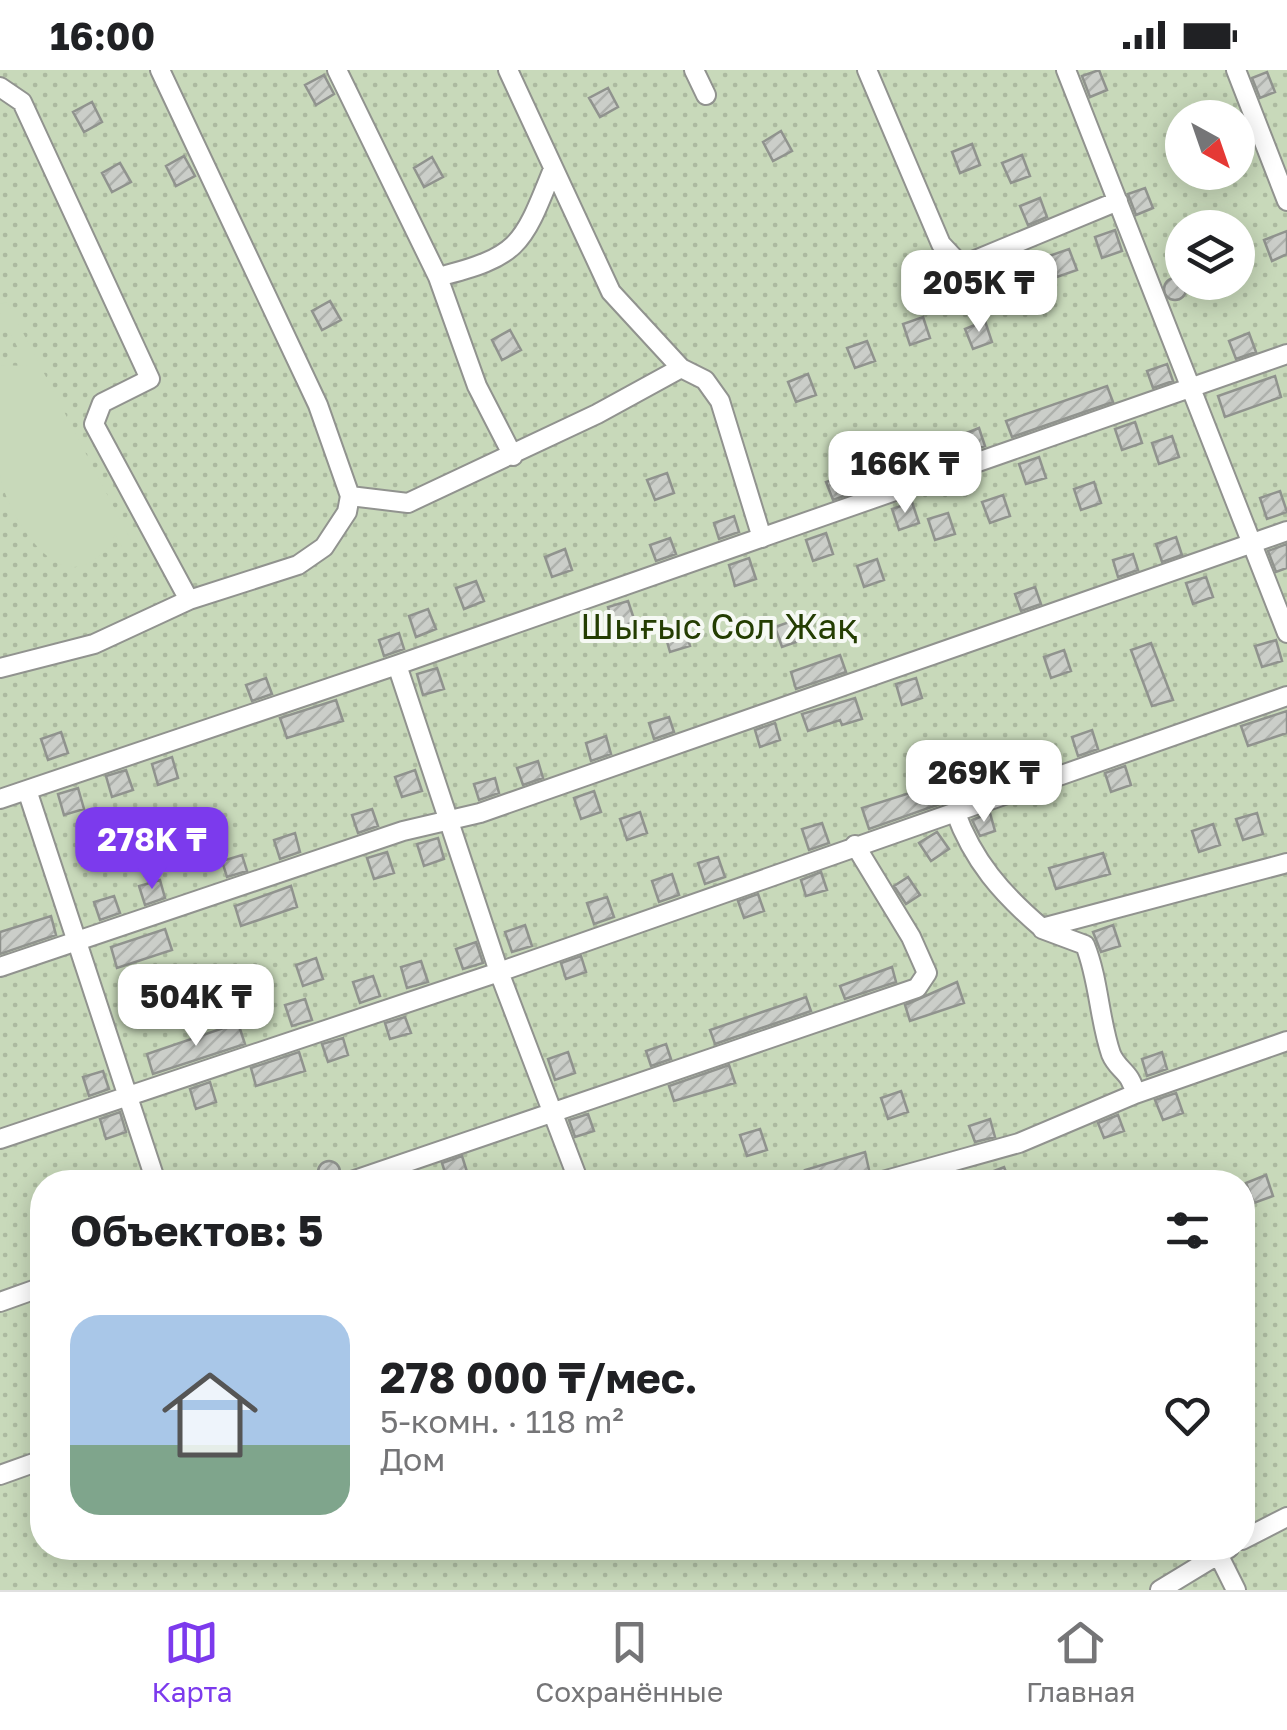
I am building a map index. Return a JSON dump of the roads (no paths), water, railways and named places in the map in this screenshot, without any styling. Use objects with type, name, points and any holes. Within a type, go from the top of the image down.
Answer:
[{"type":"street","points":[[0,668],[94,644],[189,600],[298,565],[324,547],[347,512],[350,496],[318,405],[160,70]]},
{"type":"street","points":[[337,70],[438,278],[477,386],[513,456]]},
{"type":"street","points":[[508,70],[612,292],[681,368],[705,380],[720,400],[762,538]]},
{"type":"street","points":[[694,70],[706,95]]},
{"type":"street","points":[[867,70],[941,244],[956,260],[968,263],[1118,201]]},
{"type":"street","points":[[1066,70],[1287,633]]},
{"type":"street","points":[[1236,70],[1287,202]]},
{"type":"street","points":[[0,87],[22,102],[150,379],[102,403],[94,424],[189,600]]},
{"type":"street","points":[[438,278],[490,264],[515,248],[530,227],[553,169]]},
{"type":"street","points":[[0,798],[397,666],[1287,354]]},
{"type":"street","points":[[350,496],[408,503],[513,456],[681,368]]},
{"type":"street","points":[[0,967],[402,830],[480,813],[1287,532]]},
{"type":"street","points":[[397,666],[499,972],[575,1170]]},
{"type":"street","points":[[0,1139],[499,972],[1287,696]]},
{"type":"street","points":[[27,790],[152,1170]]},
{"type":"street","points":[[955,811],[981,866],[1010,901],[1042,928],[1084,945],[1097,976],[1112,1058],[1132,1078],[1136,1094]]},
{"type":"street","points":[[385,1170],[917,988],[927,972],[911,936],[855,845]]},
{"type":"street","points":[[1042,928],[1287,863]]},
{"type":"street","points":[[922,1170],[1019,1143],[1136,1094],[1287,1041]]},
{"type":"street","points":[[0,1302],[30,1292]]},
{"type":"street","points":[[0,1474],[30,1464]]},
{"type":"street","points":[[1255,1533],[1287,1516]]},
{"type":"street","points":[[1160,1590],[1208,1560]]},
{"type":"street","points":[[1227,1560],[1236,1590]]},
{"type":"park label","name":"Шығыс Сол Жақ","points":[[719,627]]}]
